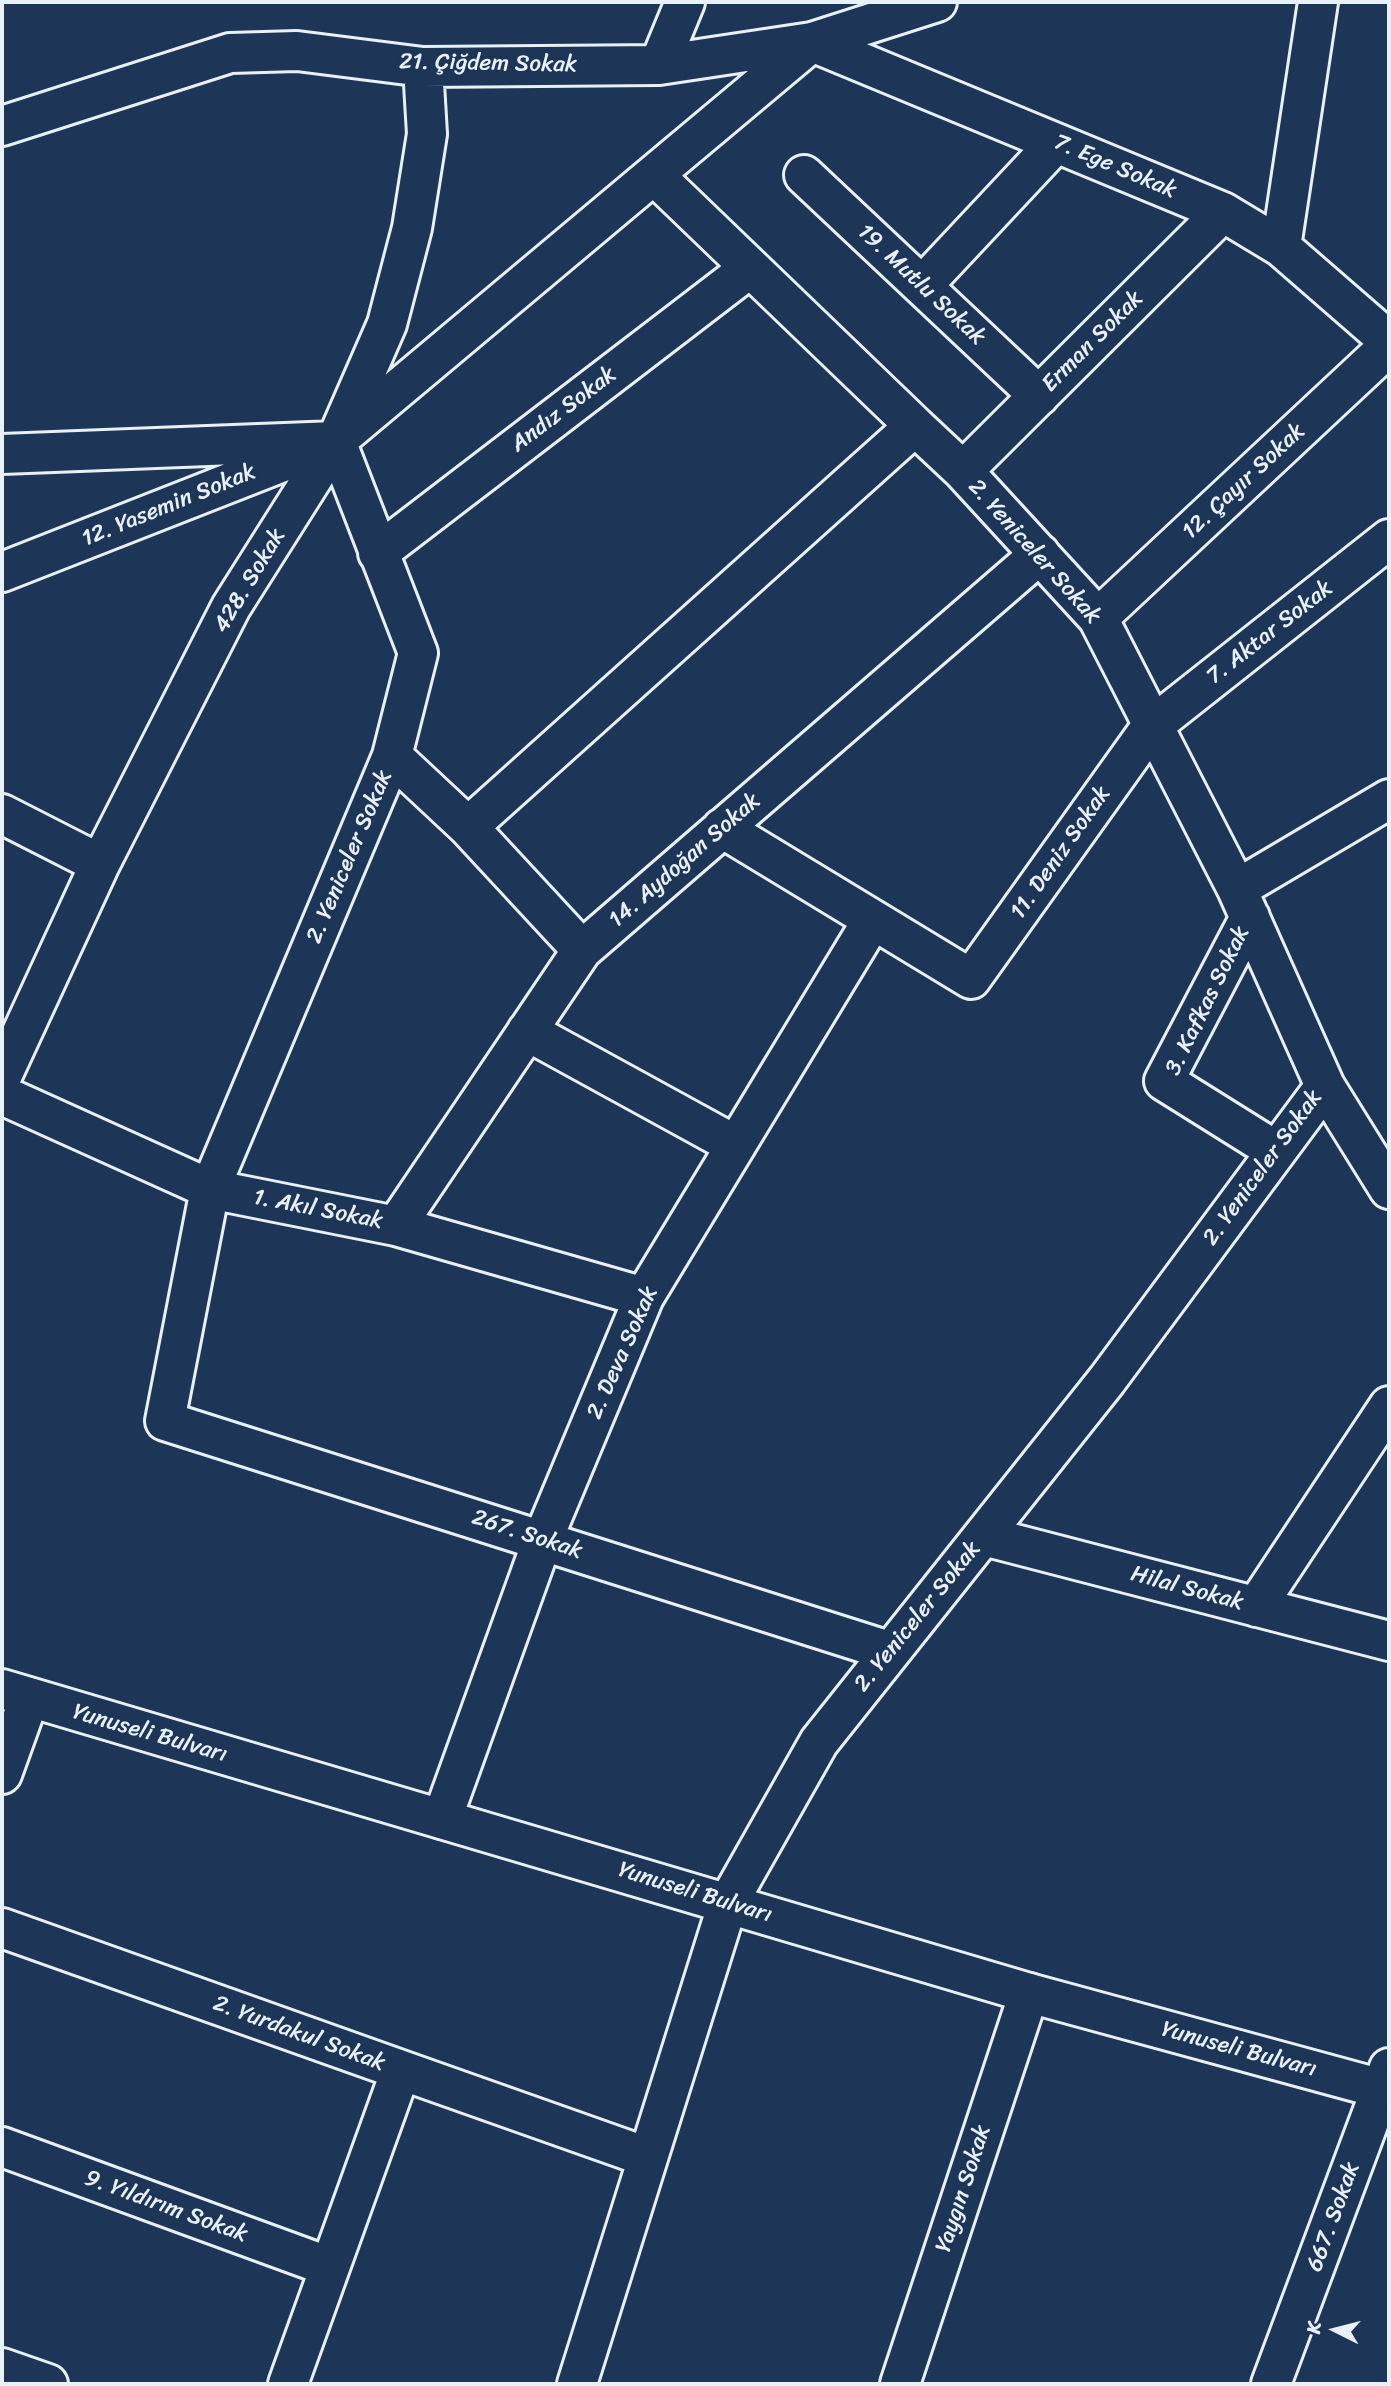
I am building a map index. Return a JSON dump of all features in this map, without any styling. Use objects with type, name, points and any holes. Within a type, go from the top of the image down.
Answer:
[{"type":"street","points":[[659,65],[685,2]]},
{"type":"street","points":[[1281,247],[1318,2]]},
{"type":"street","name":"21. Çiğdem Sokak","points":[[2,126],[230,53],[298,51],[424,67],[659,65],[813,42],[924,5]]},
{"type":"street","points":[[2,454],[336,440],[813,42]]},
{"type":"street","name":"7. Ege Sokak","points":[[813,42],[1223,212],[1281,247],[1389,341]]},
{"type":"street","name":"428. Sokak","points":[[2,1076],[100,864],[231,607],[336,440],[387,324],[412,228],[427,134],[424,67]]},
{"type":"street","points":[[922,286],[1056,143]]},
{"type":"street","points":[[468,827],[915,426],[654,175]]},
{"type":"street","name":"19. Mutlu Sokak","points":[[804,175],[1039,396]]},
{"type":"street","name":"Erman Sokak","points":[[963,471],[1223,212]]},
{"type":"street","name":"Andız Sokak","points":[[378,553],[751,268]]},
{"type":"street","name":"12. Çayır Sokak","points":[[1098,618],[1389,346]]},
{"type":"street","name":"2. Yeniceler Sokak","points":[[577,2384],[728,1903],[819,1742],[888,1651],[984,1536],[1107,1380],[1325,1086],[1243,903],[1151,727],[1098,618],[963,471],[915,426]]},
{"type":"street","points":[[336,440],[418,653],[392,756]]},
{"type":"street","name":"12. Yasemin Sokak","points":[[2,572],[336,440]]},
{"type":"street","name":"7. Aktar Sokak","points":[[1151,727],[1389,539]]},
{"type":"street","name":"14. Aydoğan Sokak","points":[[396,1226],[582,950],[1040,554]]},
{"type":"street","name":"11. Deniz Sokak","points":[[872,921],[971,979],[1151,727]]},
{"type":"street","name":"2. Yeniceler Sokak","points":[[165,1421],[210,1189],[392,756],[468,827],[582,950]]},
{"type":"street","points":[[1243,903],[1389,799]]},
{"type":"street","points":[[2,814],[100,864]]},
{"type":"street","points":[[722,828],[872,921]]},
{"type":"street","name":"3. Kafkas Sokak","points":[[1243,903],[1164,1081],[1276,1152]]},
{"type":"street","name":"2. Deva Sokak","points":[[442,1819],[543,1539],[644,1297],[872,921]]},
{"type":"street","points":[[527,1031],[735,1145]]},
{"type":"street","points":[[1325,1086],[1389,1189]]},
{"type":"street","name":"1. Akıl Sokak","points":[[2,1096],[210,1189],[396,1226],[644,1297]]},
{"type":"street","points":[[1256,1606],[1389,1406]]},
{"type":"street","name":"267. Sokak","points":[[165,1421],[543,1539],[888,1651]]},
{"type":"street","name":"Hilal Sokak","points":[[984,1536],[1389,1641]]},
{"type":"street","points":[[2,1774],[15,1694]]},
{"type":"street","name":"Yunuseli Bulvarı","points":[[15,1694],[1029,1993],[1387,2082]]},
{"type":"street","name":"2. Yurdakul Sokak","points":[[2,1928],[401,2070],[288,2384]]},
{"type":"street","name":"Yaygın Sokak","points":[[900,2384],[1029,1993]]},
{"type":"street","points":[[401,2070],[647,2157]]},
{"type":"street","name":"667. Sokak","points":[[1271,2384],[1387,2082]]},
{"type":"street","name":"9. Yıldırım Sokak","points":[[2,2147],[330,2267]]},
{"type":"street","points":[[2,2368],[48,2384]]}]
